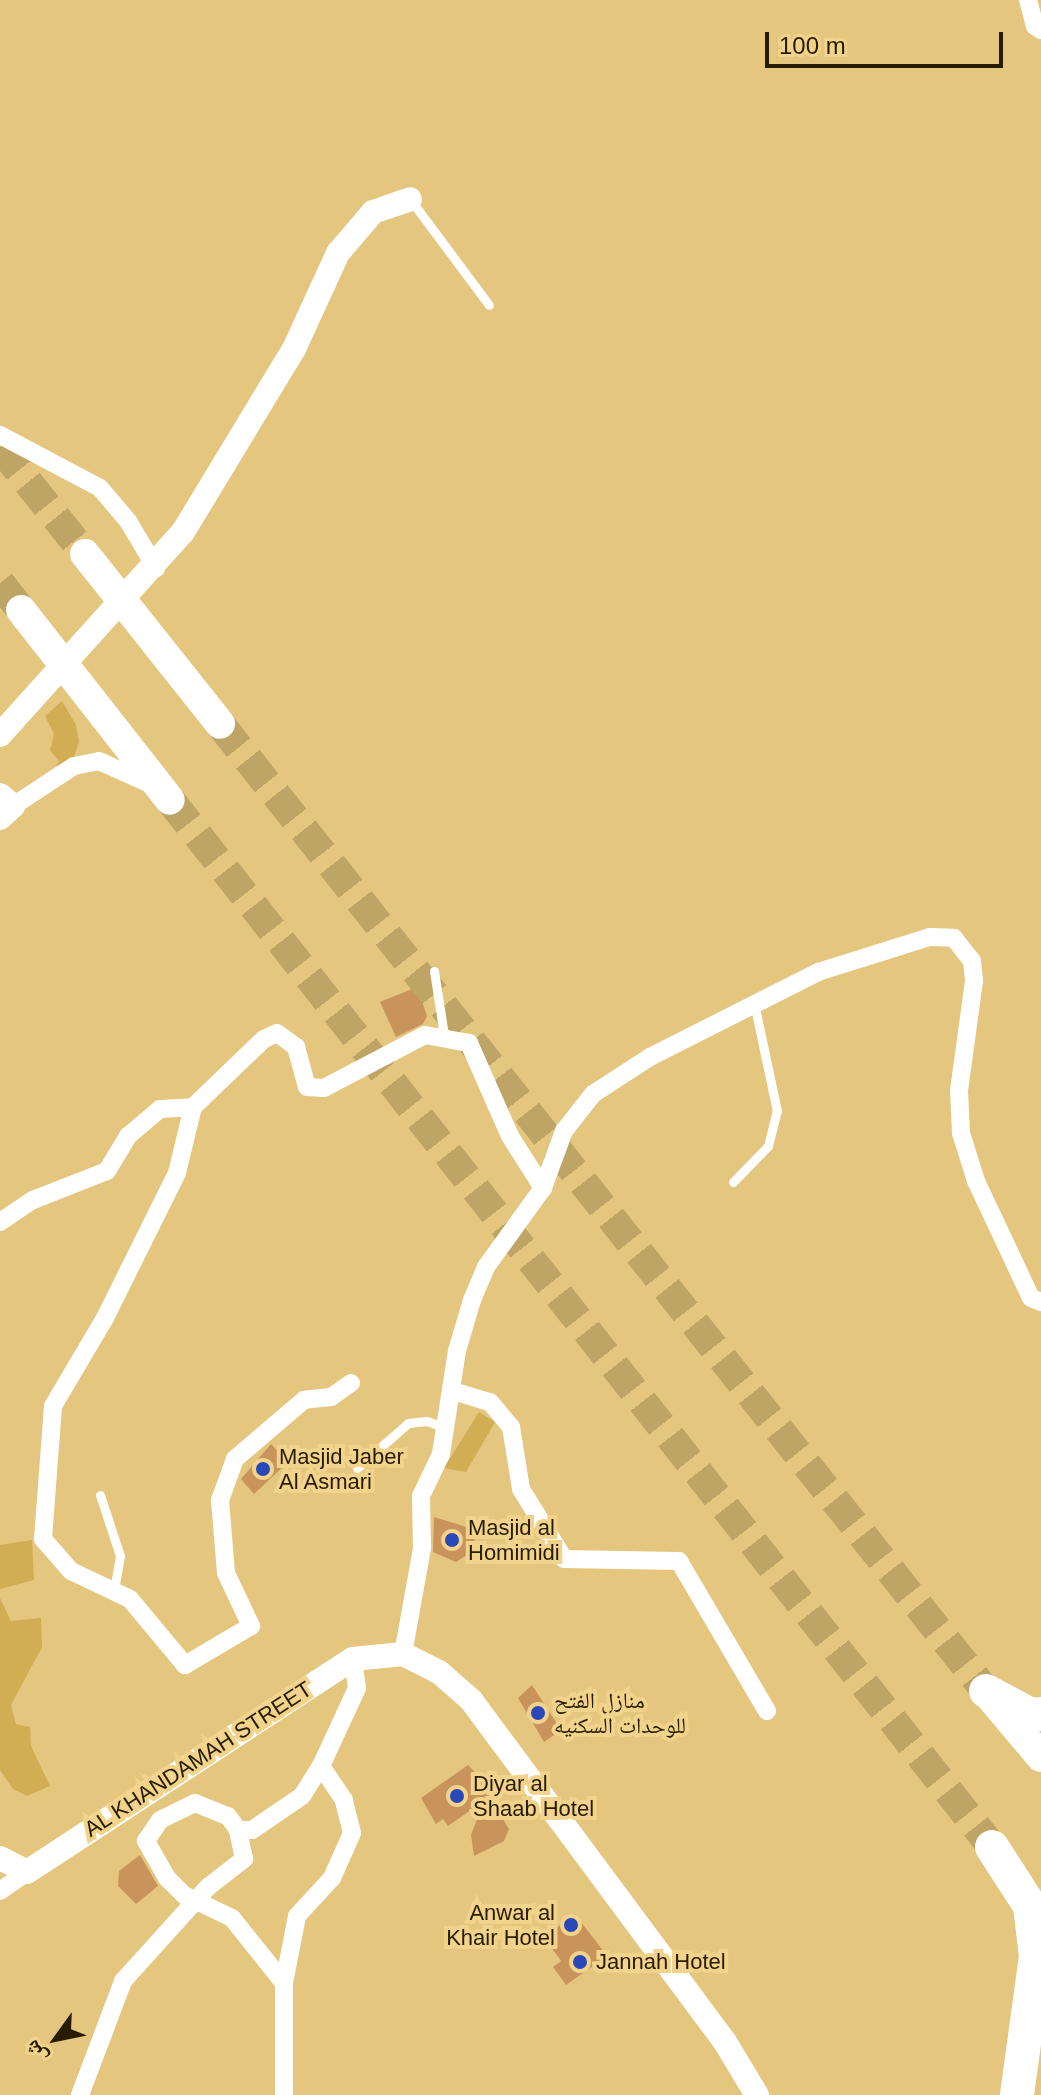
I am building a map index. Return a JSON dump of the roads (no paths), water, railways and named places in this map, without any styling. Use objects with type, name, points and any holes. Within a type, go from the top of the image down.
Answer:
[{"type":"highway","points":[[986,1691],[1031,1715],[1041,1714]]},
{"type":"highway","points":[[992,1847],[1030,1906],[1036,1956],[1017,2095]]},
{"type":"main road","points":[[85,554],[220,724]]},
{"type":"main road","points":[[21,610],[166,794]]},
{"type":"main road","points":[[986,1691],[1041,1757]]},
{"type":"main road","points":[[992,1847],[1041,1899]]},
{"type":"street","points":[[1028,0],[1035,26],[1041,30]]},
{"type":"street","points":[[0,735],[156,568],[183,532],[294,349],[338,253],[373,212],[410,199]]},
{"type":"street","points":[[0,435],[100,488],[128,521],[156,568]]},
{"type":"street","points":[[4,807],[74,766],[99,761],[142,785],[166,794]]},
{"type":"street","points":[[757,2095],[725,2042],[471,1700],[439,1672],[403,1654],[422,1548],[421,1496],[441,1454],[457,1351],[486,1267],[543,1188],[564,1131],[593,1094],[650,1057],[818,972],[930,937],[954,938],[972,961],[974,981],[959,1090],[961,1133],[976,1181],[1012,1259],[1031,1298],[1041,1302]]},
{"type":"street","points":[[351,1383],[331,1397],[304,1400],[235,1459],[220,1500],[226,1573],[251,1626],[185,1665],[130,1599],[71,1571],[43,1539],[53,1406],[105,1318],[177,1173],[193,1107],[264,1039],[277,1033],[296,1047],[307,1087],[324,1088],[425,1035],[444,1035],[469,1043],[510,1136],[543,1188]]},
{"type":"street","points":[[0,1222],[33,1200],[107,1171],[128,1136],[160,1109],[193,1107]]},
{"type":"street","points":[[453,1391],[490,1402],[511,1427],[521,1489],[564,1559],[679,1561],[767,1711]]},
{"type":"street","name":"AL KHANDAMAH STREET","points":[[27,1872],[353,1659],[403,1654]]},
{"type":"street","points":[[238,1830],[252,1830],[275,1819],[302,1796],[321,1766],[357,1688],[353,1659]]},
{"type":"street","points":[[284,2095],[284,1983],[297,1916],[332,1878],[352,1833],[344,1800],[321,1766]]},
{"type":"street","points":[[80,2095],[123,1981],[197,1899],[244,1859],[238,1830],[228,1816],[195,1803],[160,1820],[146,1841],[167,1878],[184,1895],[197,1899],[232,1918],[284,1983]]},
{"type":"street","points":[[0,1858],[27,1872],[0,1891]]},
{"type":"lane","points":[[410,199],[489,305]]},
{"type":"lane","points":[[434,971],[444,1035]]},
{"type":"lane","points":[[733,1182],[768,1146],[777,1111],[754,1003]]},
{"type":"lane","points":[[357,1468],[408,1423],[427,1421],[443,1427]]},
{"type":"lane","points":[[100,1495],[120,1556],[114,1590]]},
{"type":"tunnel","points":[[0,447],[85,554]]},
{"type":"tunnel","points":[[0,583],[21,610]]},
{"type":"tunnel","points":[[220,724],[986,1691]]},
{"type":"tunnel","points":[[170,800],[992,1847]]},
{"type":"place","name":"Masjid Jaber Al Asmari","points":[[263,1469]]},
{"type":"place","name":"Masjid al Homimidi","points":[[452,1540]]},
{"type":"place","name":"منازل الفتح للوحدات السكنيه","points":[[538,1713]]},
{"type":"place","name":"Diyar al Shaab Hotel","points":[[457,1796]]},
{"type":"place","name":"Anwar al Khair Hotel","points":[[571,1925]]},
{"type":"place","name":"Jannah Hotel","points":[[580,1962]]}]
